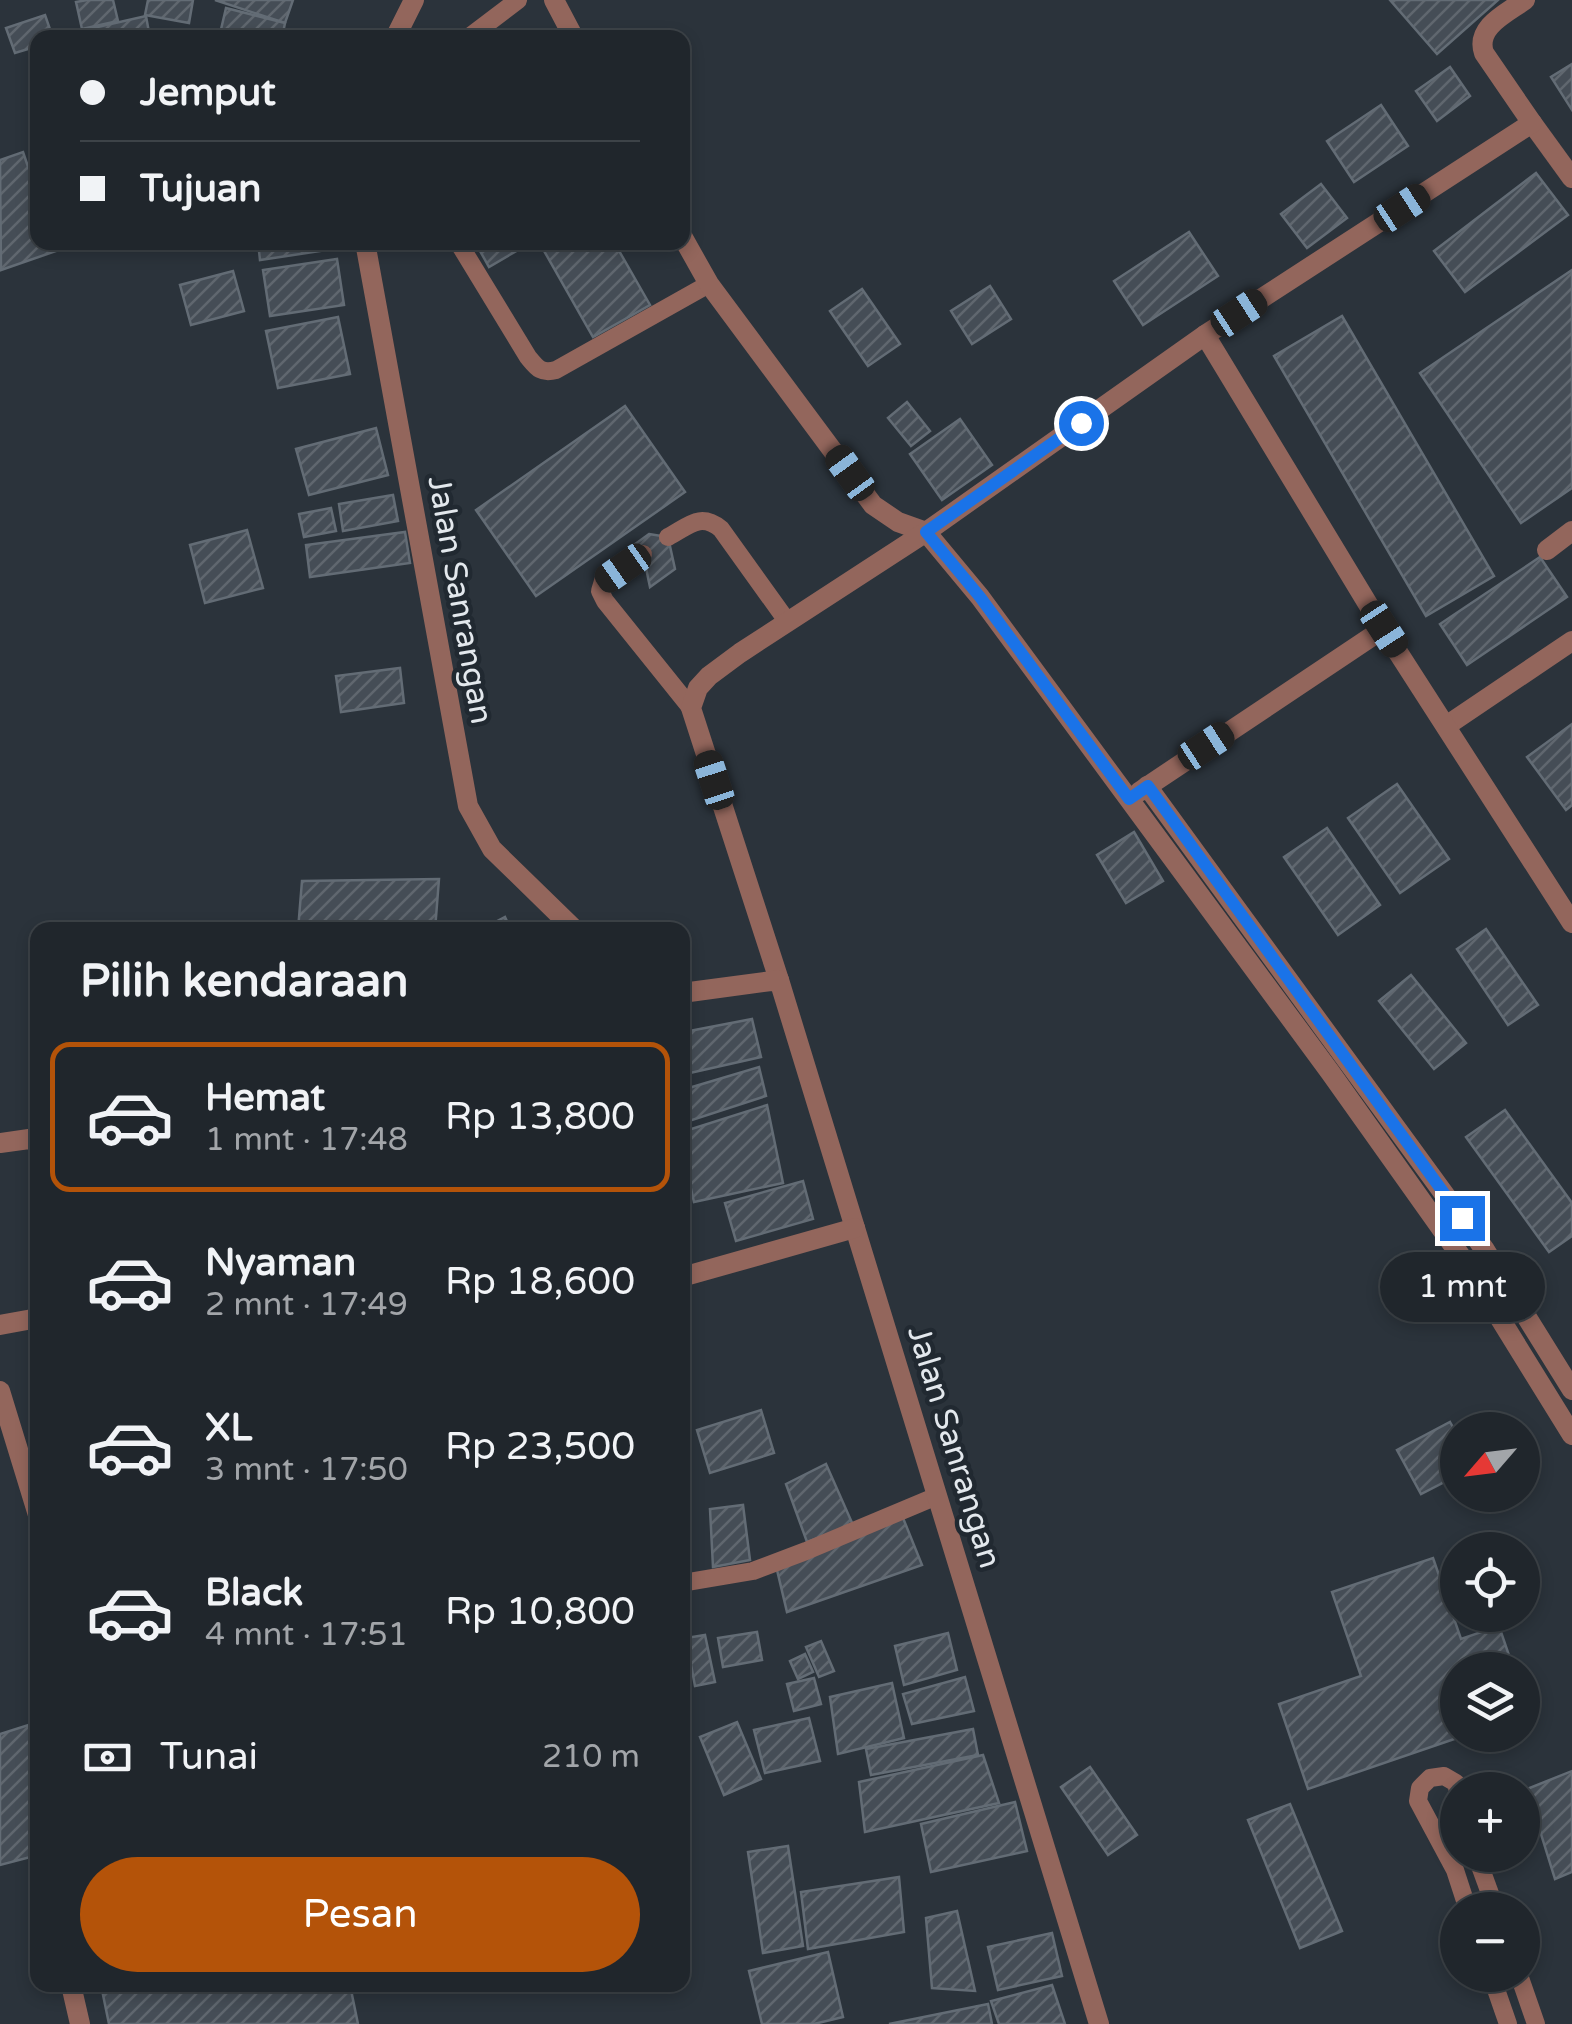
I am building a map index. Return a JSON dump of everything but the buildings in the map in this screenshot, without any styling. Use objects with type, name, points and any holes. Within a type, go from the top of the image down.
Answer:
[{"type":"street","points":[[399,30],[414,0]]},
{"type":"street","points":[[554,0],[570,30]]},
{"type":"street","points":[[1526,0],[1490,26],[1481,38],[1481,46],[1572,178]]},
{"type":"street","points":[[691,708],[698,688],[709,676],[787,621],[926,532],[1205,335],[1532,123]]},
{"type":"street","name":"Jalan Sanrangan","points":[[366,250],[468,806],[492,850],[567,922]]},
{"type":"street","points":[[690,250],[709,284],[873,505],[898,522],[926,532],[980,597],[1465,1262],[1572,1434]]},
{"type":"street","points":[[1205,335],[1384,629],[1572,923]]},
{"type":"street","points":[[1547,550],[1572,531]]},
{"type":"street","points":[[1129,799],[1384,629]]},
{"type":"street","points":[[1446,726],[1572,641]]},
{"type":"street","name":"Jalan Sanrangan","points":[[691,708],[779,980],[1100,2024]]},
{"type":"street","points":[[1148,786],[1484,1250],[1572,1390]]},
{"type":"street","points":[[690,992],[779,980]]},
{"type":"street","points":[[0,1144],[30,1138]]},
{"type":"street","points":[[690,1275],[855,1228]]},
{"type":"street","points":[[0,1325],[30,1319]]},
{"type":"street","points":[[0,1391],[30,1489]]},
{"type":"street","points":[[73,1992],[80,2024]]},
{"type":"lane","points":[[479,30],[518,0]]},
{"type":"lane","points":[[463,250],[540,371],[556,370],[709,284]]},
{"type":"lane","points":[[668,537],[700,520],[710,520],[722,529],[787,621]]},
{"type":"lane","points":[[643,554],[603,582],[600,591],[691,708]]},
{"type":"lane","points":[[690,1582],[753,1570],[806,1552],[938,1496]]},
{"type":"lane","points":[[1440,1777],[1430,1778],[1420,1788],[1418,1801],[1440,1830]]},
{"type":"lane","points":[[1497,1992],[1508,2024]]},
{"type":"lane","points":[[1525,1992],[1536,2024]]},
{"type":"route","points":[[1081,423],[926,532],[980,597],[1129,799],[1148,786],[1462,1218]]}]
